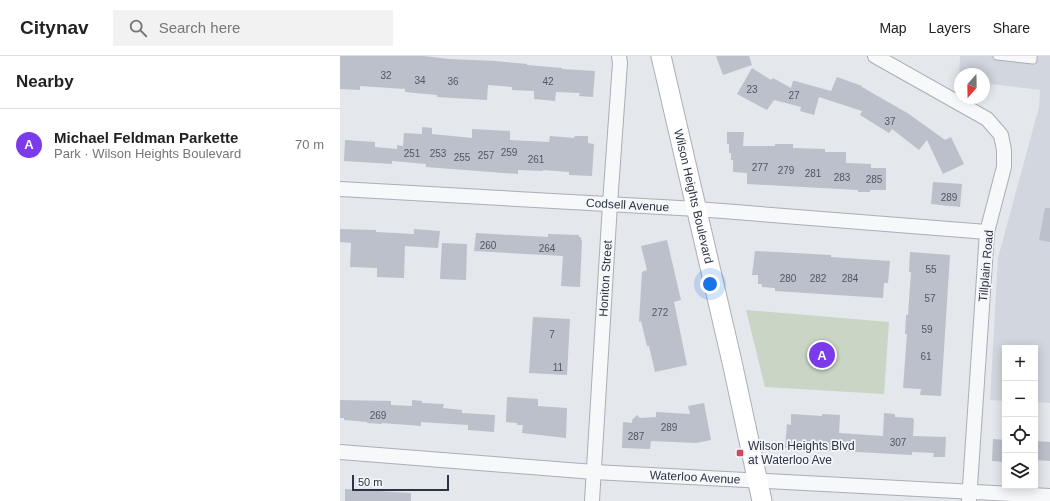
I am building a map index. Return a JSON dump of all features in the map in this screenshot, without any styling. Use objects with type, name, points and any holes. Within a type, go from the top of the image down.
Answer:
[{"type":"street","name":"Honiton Street","points":[[592,501],[620,63],[619,56]]},
{"type":"street","name":"Wilson Heights Boulevard","points":[[662,56],[732,362],[762,501]]},
{"type":"street","name":"Tillplain Road","points":[[875,56],[987,119],[1001,135],[1004,150],[1004,167],[987,232],[970,496]]},
{"type":"street","name":"Codsell Avenue","points":[[340,189],[696,209],[987,232]]},
{"type":"street","name":"Waterloo Avenue","points":[[340,452],[594,472],[758,481],[970,496],[1050,496]]},
{"type":"lane","points":[[997,56],[1033,60],[1033,56]]},
{"type":"shaded area","points":[[960,56],[1050,56],[1050,403],[1038,402],[1038,345],[1002,345],[1002,401],[990,400],[998,258],[1039,107],[1040,90],[990,84],[990,68],[960,68]]},
{"type":"green space","points":[[746,310],[889,322],[884,394],[765,387]]},
{"type":"building","points":[[340,56],[424,56],[449,59],[495,61],[562,69],[595,71],[593,97],[579,96],[580,93],[556,92],[555,101],[534,99],[534,91],[512,90],[512,87],[488,85],[487,100],[437,97],[437,95],[405,92],[405,89],[360,86],[360,90],[340,89]]},
{"type":"building","points":[[716,56],[749,56],[752,65],[723,75]]},
{"type":"building","points":[[752,68],[771,80],[773,78],[791,88],[793,81],[795,81],[831,91],[837,77],[862,86],[909,114],[945,140],[951,137],[964,164],[943,174],[927,140],[919,150],[892,129],[889,133],[860,115],[862,111],[819,97],[814,115],[800,111],[801,107],[774,100],[767,110],[737,94]]},
{"type":"building","points":[[422,127],[432,128],[432,134],[472,138],[472,129],[510,131],[510,140],[549,142],[550,136],[574,138],[575,136],[588,136],[588,143],[594,144],[592,176],[569,175],[569,172],[543,170],[518,170],[518,174],[426,167],[426,164],[392,161],[392,164],[344,161],[345,140],[375,142],[375,147],[397,149],[397,145],[403,146],[404,133],[422,134]]},
{"type":"building","points":[[727,132],[744,132],[743,146],[775,146],[775,144],[793,144],[793,148],[825,149],[825,152],[846,152],[846,163],[871,164],[871,168],[886,168],[886,190],[858,192],[858,190],[747,184],[747,173],[733,172],[733,160],[731,160],[731,153],[729,153],[729,144],[727,144]]},
{"type":"building","points":[[933,182],[962,184],[960,207],[931,204]]},
{"type":"building","points":[[1045,208],[1050,208],[1050,242],[1039,240]]},
{"type":"building","points":[[340,229],[376,230],[376,232],[414,234],[414,229],[440,231],[438,248],[405,246],[404,278],[377,277],[377,268],[350,267],[351,243],[340,242]]},
{"type":"building","points":[[476,233],[548,237],[548,234],[579,235],[582,240],[580,287],[561,286],[563,256],[474,251]]},
{"type":"building","points":[[667,240],[681,300],[674,302],[687,365],[655,372],[641,321],[639,322],[642,272],[647,270],[641,246]]},
{"type":"building","points":[[442,243],[467,244],[466,280],[440,279]]},
{"type":"building","points":[[755,251],[831,255],[831,257],[890,261],[888,283],[884,283],[883,298],[775,291],[775,288],[762,287],[762,284],[758,284],[758,275],[752,275]]},
{"type":"building","points":[[910,252],[950,255],[941,396],[920,395],[921,389],[903,388],[907,334],[905,334],[906,315],[908,315],[911,272],[909,272]]},
{"type":"building","points":[[533,317],[570,319],[567,375],[529,373]]},
{"type":"building","points":[[507,397],[538,399],[538,406],[567,408],[566,438],[522,433],[523,425],[506,422]]},
{"type":"building","points":[[340,400],[391,401],[391,405],[412,406],[412,400],[422,401],[422,403],[444,404],[443,408],[462,410],[462,413],[495,415],[494,432],[468,430],[468,425],[421,422],[421,426],[367,423],[344,420],[344,418],[340,418]]},
{"type":"building","points":[[704,403],[711,440],[696,443],[651,441],[650,449],[622,448],[623,422],[632,423],[632,420],[637,415],[640,418],[656,417],[656,412],[690,414],[688,406]]},
{"type":"building","points":[[884,413],[895,414],[895,417],[913,418],[913,436],[946,437],[945,457],[933,457],[934,453],[912,452],[912,455],[785,448],[787,424],[791,425],[791,414],[822,416],[822,414],[840,415],[839,433],[883,436]]},
{"type":"building","points":[[993,439],[1002,440],[1002,462],[992,461]]},
{"type":"building","points":[[1038,441],[1050,442],[1050,461],[1038,460]]},
{"type":"building","points":[[345,489],[411,493],[411,501],[345,501]]},
{"type":"place","name":"Michael Feldman Parkette","points":[[822,355]]},
{"type":"place","name":"Wilson Heights Blvd at Waterloo Ave","points":[[740,453]]}]
